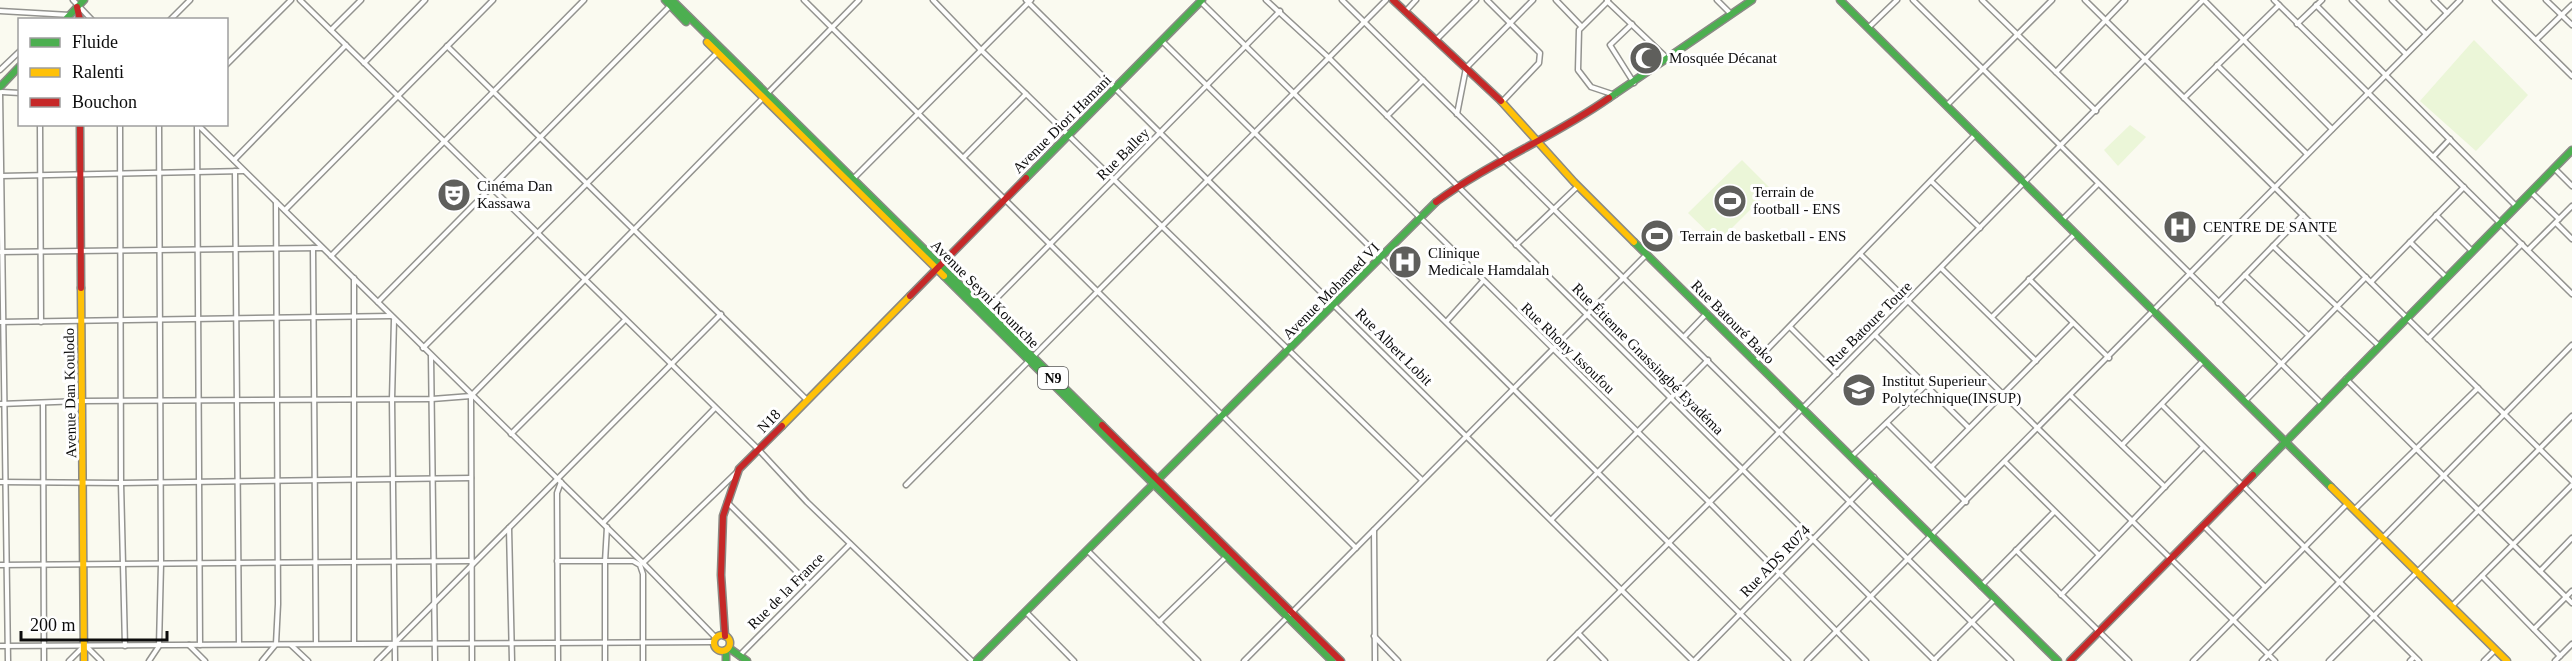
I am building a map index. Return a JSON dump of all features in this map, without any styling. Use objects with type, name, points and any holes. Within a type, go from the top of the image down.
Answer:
[{"type":"main road","name":"N9","points":[[665,0],[673,2],[764,95]]},
{"type":"main road","name":"Rue Batouré Bako","points":[[1393,0],[1502,102],[1538,144],[1578,185],[2058,661]]},
{"type":"main road","name":"Avenue Mohamed VI","points":[[974,661],[1157,483],[1419,219],[1456,187],[1503,160],[1538,144],[1616,95],[1752,0]]},
{"type":"main road","points":[[1840,0],[2507,661]]},
{"type":"main road","name":"Avenue Diori Hamani","points":[[937,267],[1202,1]]},
{"type":"main road","points":[[68,17],[80,4]]},
{"type":"main road","points":[[0,90],[18,68]]},
{"type":"main road","name":"Avenue Seyni Kountche","points":[[764,95],[1157,483],[1332,661]]},
{"type":"main road","name":"Avenue Dan Koulodo","points":[[80,126],[84,661]]},
{"type":"main road","points":[[2070,661],[2283,441],[2572,150]]},
{"type":"main road","name":"N18","points":[[727,649],[730,641],[725,636],[721,552],[726,501],[739,470],[937,267]]},
{"type":"main road","name":"Avenue Seyni Kountche","points":[[1289,616],[1340,661]]},
{"type":"main road","points":[[725,636],[715,640],[717,650],[727,649],[747,661]]},
{"type":"main road","points":[[726,661],[727,649]]},
{"type":"street","points":[[73,0],[80,4],[90,18]]},
{"type":"street","points":[[172,18],[190,0]]},
{"type":"street","points":[[228,63],[291,0]]},
{"type":"street","points":[[300,0],[758,449],[850,544],[974,661]]},
{"type":"street","points":[[331,30],[362,0]]},
{"type":"street","points":[[364,63],[425,0]]},
{"type":"street","points":[[285,210],[493,0]]},
{"type":"street","points":[[331,256],[584,0]]},
{"type":"street","points":[[804,0],[1356,548]]},
{"type":"street","points":[[1,404],[123,400],[432,399],[471,395],[859,0]]},
{"type":"street","points":[[933,0],[980,50],[1069,134],[1422,480]]},
{"type":"street","name":"Rue Étienne Gnassingbé Eyadéma","points":[[1266,0],[1328,57],[1934,661]]},
{"type":"street","points":[[1342,0],[2011,661]]},
{"type":"street","points":[[906,485],[1386,0]]},
{"type":"street","points":[[1406,12],[1416,0]]},
{"type":"street","points":[[1436,40],[1476,0]]},
{"type":"street","points":[[1487,0],[1540,53],[1541,58],[1539,63],[1502,102]]},
{"type":"street","points":[[1456,114],[1466,68],[1533,0]]},
{"type":"street","points":[[1556,0],[1581,26]]},
{"type":"street","points":[[1717,0],[1731,15]]},
{"type":"street","points":[[1868,28],[1897,0]]},
{"type":"street","points":[[1913,0],[2321,403]]},
{"type":"street","points":[[1982,0],[2097,111]]},
{"type":"street","points":[[1947,105],[2052,0]]},
{"type":"street","points":[[2085,0],[2572,483],[2452,606]]},
{"type":"street","points":[[2056,72],[2125,0]]},
{"type":"street","points":[[2203,0],[2332,129]]},
{"type":"street","name":"Rue Batoure Toure","points":[[1550,661],[2025,184],[2203,0]]},
{"type":"street","points":[[2274,0],[2572,294]]},
{"type":"street","points":[[2298,24],[2322,0]]},
{"type":"street","points":[[2352,0],[2406,54]]},
{"type":"street","points":[[2392,0],[2426,34]]},
{"type":"street","points":[[2434,0],[2447,13]]},
{"type":"street","points":[[1807,661],[2072,396],[2460,0]]},
{"type":"street","points":[[2495,0],[2572,76]]},
{"type":"street","points":[[2546,0],[2572,25]]},
{"type":"street","points":[[850,182],[1029,1]]},
{"type":"street","name":"Rue Albert Lobit","points":[[1029,1],[1207,181],[1467,435],[1693,661]]},
{"type":"street","name":"Rue Rhony Issoufou","points":[[1202,1],[1246,48],[1709,502],[1866,661]]},
{"type":"street","points":[[1616,95],[1591,87],[1578,70],[1578,36],[1581,26],[1607,1],[1668,59]]},
{"type":"street","points":[[378,303],[673,2]]},
{"type":"street","points":[[2184,98],[2279,5]]},
{"type":"street","points":[[2316,5],[2516,206]]},
{"type":"street","points":[[2536,40],[2572,5]]},
{"type":"street","points":[[0,11],[68,17]]},
{"type":"street","name":"Rue Balley","points":[[983,312],[1280,12]]},
{"type":"street","points":[[1632,24],[1610,45],[1634,83]]},
{"type":"street","points":[[1162,41],[1788,661]]},
{"type":"street","points":[[234,160],[346,45]]},
{"type":"street","points":[[447,46],[807,400]]},
{"type":"street","points":[[423,348],[719,51]]},
{"type":"street","points":[[0,70],[18,53]]},
{"type":"street","points":[[2217,65],[2307,154]]},
{"type":"street","points":[[1387,116],[1423,80]]},
{"type":"street","points":[[8,661],[6,482],[1,404],[0,90],[18,93]]},
{"type":"street","points":[[964,157],[1026,94]]},
{"type":"street","points":[[40,126],[41,322]]},
{"type":"street","points":[[120,126],[123,400],[121,483],[125,646]]},
{"type":"street","points":[[151,660],[159,646],[161,564],[159,126]]},
{"type":"street","points":[[197,126],[199,400],[197,481],[200,645]]},
{"type":"street","points":[[199,126],[605,525],[715,640]]},
{"type":"street","points":[[1756,361],[1976,134]]},
{"type":"street","points":[[2433,157],[2450,139]]},
{"type":"street","points":[[2554,168],[2572,186]]},
{"type":"street","points":[[235,171],[239,400],[239,644]]},
{"type":"street","points":[[1,176],[244,171]]},
{"type":"street","points":[[1930,181],[1980,228]]},
{"type":"street","points":[[2062,221],[2098,184]]},
{"type":"street","points":[[1516,245],[1578,185]]},
{"type":"street","points":[[2371,282],[2464,187]]},
{"type":"street","points":[[2531,191],[2572,239]]},
{"type":"street","points":[[262,661],[276,644],[279,563],[276,480],[276,202]]},
{"type":"street","points":[[2528,250],[2572,206]]},
{"type":"street","points":[[2218,303],[2303,215]]},
{"type":"street","points":[[2436,215],[2472,251]]},
{"type":"street","points":[[1992,318],[2075,234]]},
{"type":"street","points":[[2410,242],[2446,277]]},
{"type":"street","points":[[2428,339],[2522,244]]},
{"type":"street","points":[[2273,246],[2378,345]]},
{"type":"street","points":[[313,248],[316,644]]},
{"type":"street","points":[[1,252],[322,248]]},
{"type":"street","points":[[1244,661],[1647,254]]},
{"type":"street","points":[[1860,254],[2275,661]]},
{"type":"street","points":[[1941,268],[2036,361]]},
{"type":"street","points":[[2245,274],[2307,334]]},
{"type":"street","points":[[2244,401],[2307,334],[2366,277]]},
{"type":"street","points":[[354,278],[352,317],[354,643]]},
{"type":"street","points":[[2030,279],[2109,358]]},
{"type":"street","points":[[1447,321],[1483,281]]},
{"type":"street","points":[[1684,337],[1707,313]]},
{"type":"street","points":[[377,661],[472,563],[559,480],[721,314]]},
{"type":"street","points":[[1,322],[393,318]]},
{"type":"street","points":[[393,318],[395,661]]},
{"type":"street","points":[[512,434],[625,320]]},
{"type":"street","points":[[1931,467],[2073,324]]},
{"type":"street","points":[[1790,327],[1837,374]]},
{"type":"street","points":[[1875,335],[1969,428]]},
{"type":"street","points":[[2262,661],[2572,345]]},
{"type":"street","points":[[431,356],[435,661]]},
{"type":"street","points":[[1552,519],[1708,360]]},
{"type":"street","points":[[2122,445],[2203,361]]},
{"type":"street","points":[[2345,378],[2572,603]]},
{"type":"street","points":[[1852,456],[1926,385]]},
{"type":"street","points":[[2355,509],[2478,388]]},
{"type":"street","points":[[471,395],[472,661]]},
{"type":"street","points":[[2072,396],[2165,487]]},
{"type":"street","points":[[43,403],[44,661]]},
{"type":"street","points":[[2162,405],[2303,548],[2419,661]]},
{"type":"street","points":[[605,661],[605,525],[715,408]]},
{"type":"street","points":[[2329,661],[2572,416]]},
{"type":"street","points":[[1887,423],[1966,502]]},
{"type":"street","points":[[2061,595],[2203,447]]},
{"type":"street","points":[[2005,462],[2098,555]]},
{"type":"street","points":[[642,564],[739,470]]},
{"type":"street","name":"Rue ADS R074","points":[[1693,661],[1874,477]]},
{"type":"street","points":[[0,482],[121,483],[471,478]]},
{"type":"street","points":[[558,661],[557,493],[559,480]]},
{"type":"street","points":[[726,501],[809,584]]},
{"type":"street","points":[[2193,661],[2349,502]]},
{"type":"street","points":[[1981,586],[2054,512]]},
{"type":"street","points":[[2202,525],[2265,587]]},
{"type":"street","points":[[509,528],[512,661]]},
{"type":"street","points":[[1374,530],[1375,661]]},
{"type":"street","points":[[2540,571],[2572,538]]},
{"type":"street","name":"Rue de la France","points":[[739,656],[850,544]]},
{"type":"street","points":[[2016,550],[2129,661]]},
{"type":"street","points":[[1088,551],[1198,661]]},
{"type":"street","points":[[1159,622],[1228,554]]},
{"type":"street","points":[[557,561],[633,561],[642,564]]},
{"type":"street","points":[[0,565],[239,562],[472,563]]},
{"type":"street","points":[[642,564],[643,661]]},
{"type":"street","points":[[2482,576],[2560,656]]},
{"type":"street","points":[[2534,629],[2572,591]]},
{"type":"street","points":[[1934,661],[1995,599]]},
{"type":"street","points":[[1026,612],[1074,661]]},
{"type":"street","points":[[1578,633],[1605,661]]},
{"type":"street","points":[[1374,636],[1398,661]]},
{"type":"street","points":[[0,646],[395,642],[558,642],[605,645],[715,640]]},
{"type":"street","points":[[291,644],[308,661]]},
{"type":"street","points":[[2555,661],[2572,644]]},
{"type":"street","points":[[189,645],[205,661]]},
{"type":"street","points":[[69,661],[85,646]]},
{"type":"street","points":[[85,646],[101,661]]},
{"type":"street","points":[[2484,661],[2495,650]]},
{"type":"street","points":[[2410,661],[2414,657]]},
{"type":"green space","points":[[2474,40],[2528,95],[2476,151],[2420,101]]},
{"type":"green space","points":[[2130,125],[2146,137],[2118,166],[2104,150]]},
{"type":"green space","name":"Terrain de football - ENS","points":[[1742,160],[1771,189],[1718,242],[1688,213]]},
{"type":"traffic: fast","points":[[67,18],[84,0]]},
{"type":"traffic: fast","points":[[665,0],[686,22]]},
{"type":"traffic: fast","points":[[672,0],[1102,425]]},
{"type":"traffic: fast","points":[[1026,178],[1202,0]]},
{"type":"traffic: fast","points":[[1609,98],[1752,0]]},
{"type":"traffic: fast","points":[[1840,0],[2331,487]]},
{"type":"traffic: fast","points":[[0,87],[18,68]]},
{"type":"traffic: fast","points":[[2253,475],[2572,150]]},
{"type":"traffic: fast","points":[[976,661],[1436,202]]},
{"type":"traffic: fast","points":[[1634,242],[2058,661]]},
{"type":"traffic: fast","points":[[944,276],[1332,661]]},
{"type":"traffic: fast","points":[[729,648],[747,661]]},
{"type":"traffic: fast","points":[[726,650],[726,661]]},
{"type":"traffic: slow","points":[[707,42],[944,276]]},
{"type":"traffic: slow","points":[[1501,101],[1574,182],[1634,242]]},
{"type":"traffic: slow","points":[[81,288],[84,661]]},
{"type":"traffic: slow","points":[[782,426],[910,296]]},
{"type":"traffic: slow","points":[[2331,487],[2507,661]]},
{"type":"traffic: slow","points":[[722,635],[728,637],[730,643],[728,649],[722,651],[716,649],[714,643],[716,637],[722,635]]},
{"type":"traffic: jam","points":[[1393,0],[1501,101]]},
{"type":"traffic: jam","points":[[77,7],[80,18]]},
{"type":"traffic: jam","points":[[1436,202],[1478,174],[1609,98]]},
{"type":"traffic: jam","points":[[80,126],[81,288]]},
{"type":"traffic: jam","points":[[910,296],[1026,178]]},
{"type":"traffic: jam","points":[[1102,425],[1341,661]]},
{"type":"traffic: jam","points":[[725,636],[721,575],[723,516],[739,469],[782,426]]},
{"type":"traffic: jam","points":[[2070,661],[2253,475]]},
{"type":"place","name":"Mosquée Décanat","points":[[1646,58]]},
{"type":"place","name":"Cinéma Dan Kassawa","points":[[454,195]]},
{"type":"place","name":"Terrain de football - ENS","points":[[1730,201]]},
{"type":"place","name":"CENTRE DE SANTE","points":[[2180,227]]},
{"type":"place","name":"Terrain de basketball - ENS","points":[[1657,236]]},
{"type":"place","name":"Clinique Medicale Hamdalah","points":[[1405,262]]},
{"type":"place","name":"Institut Superieur Polytechnique(INSUP)","points":[[1859,390]]}]
